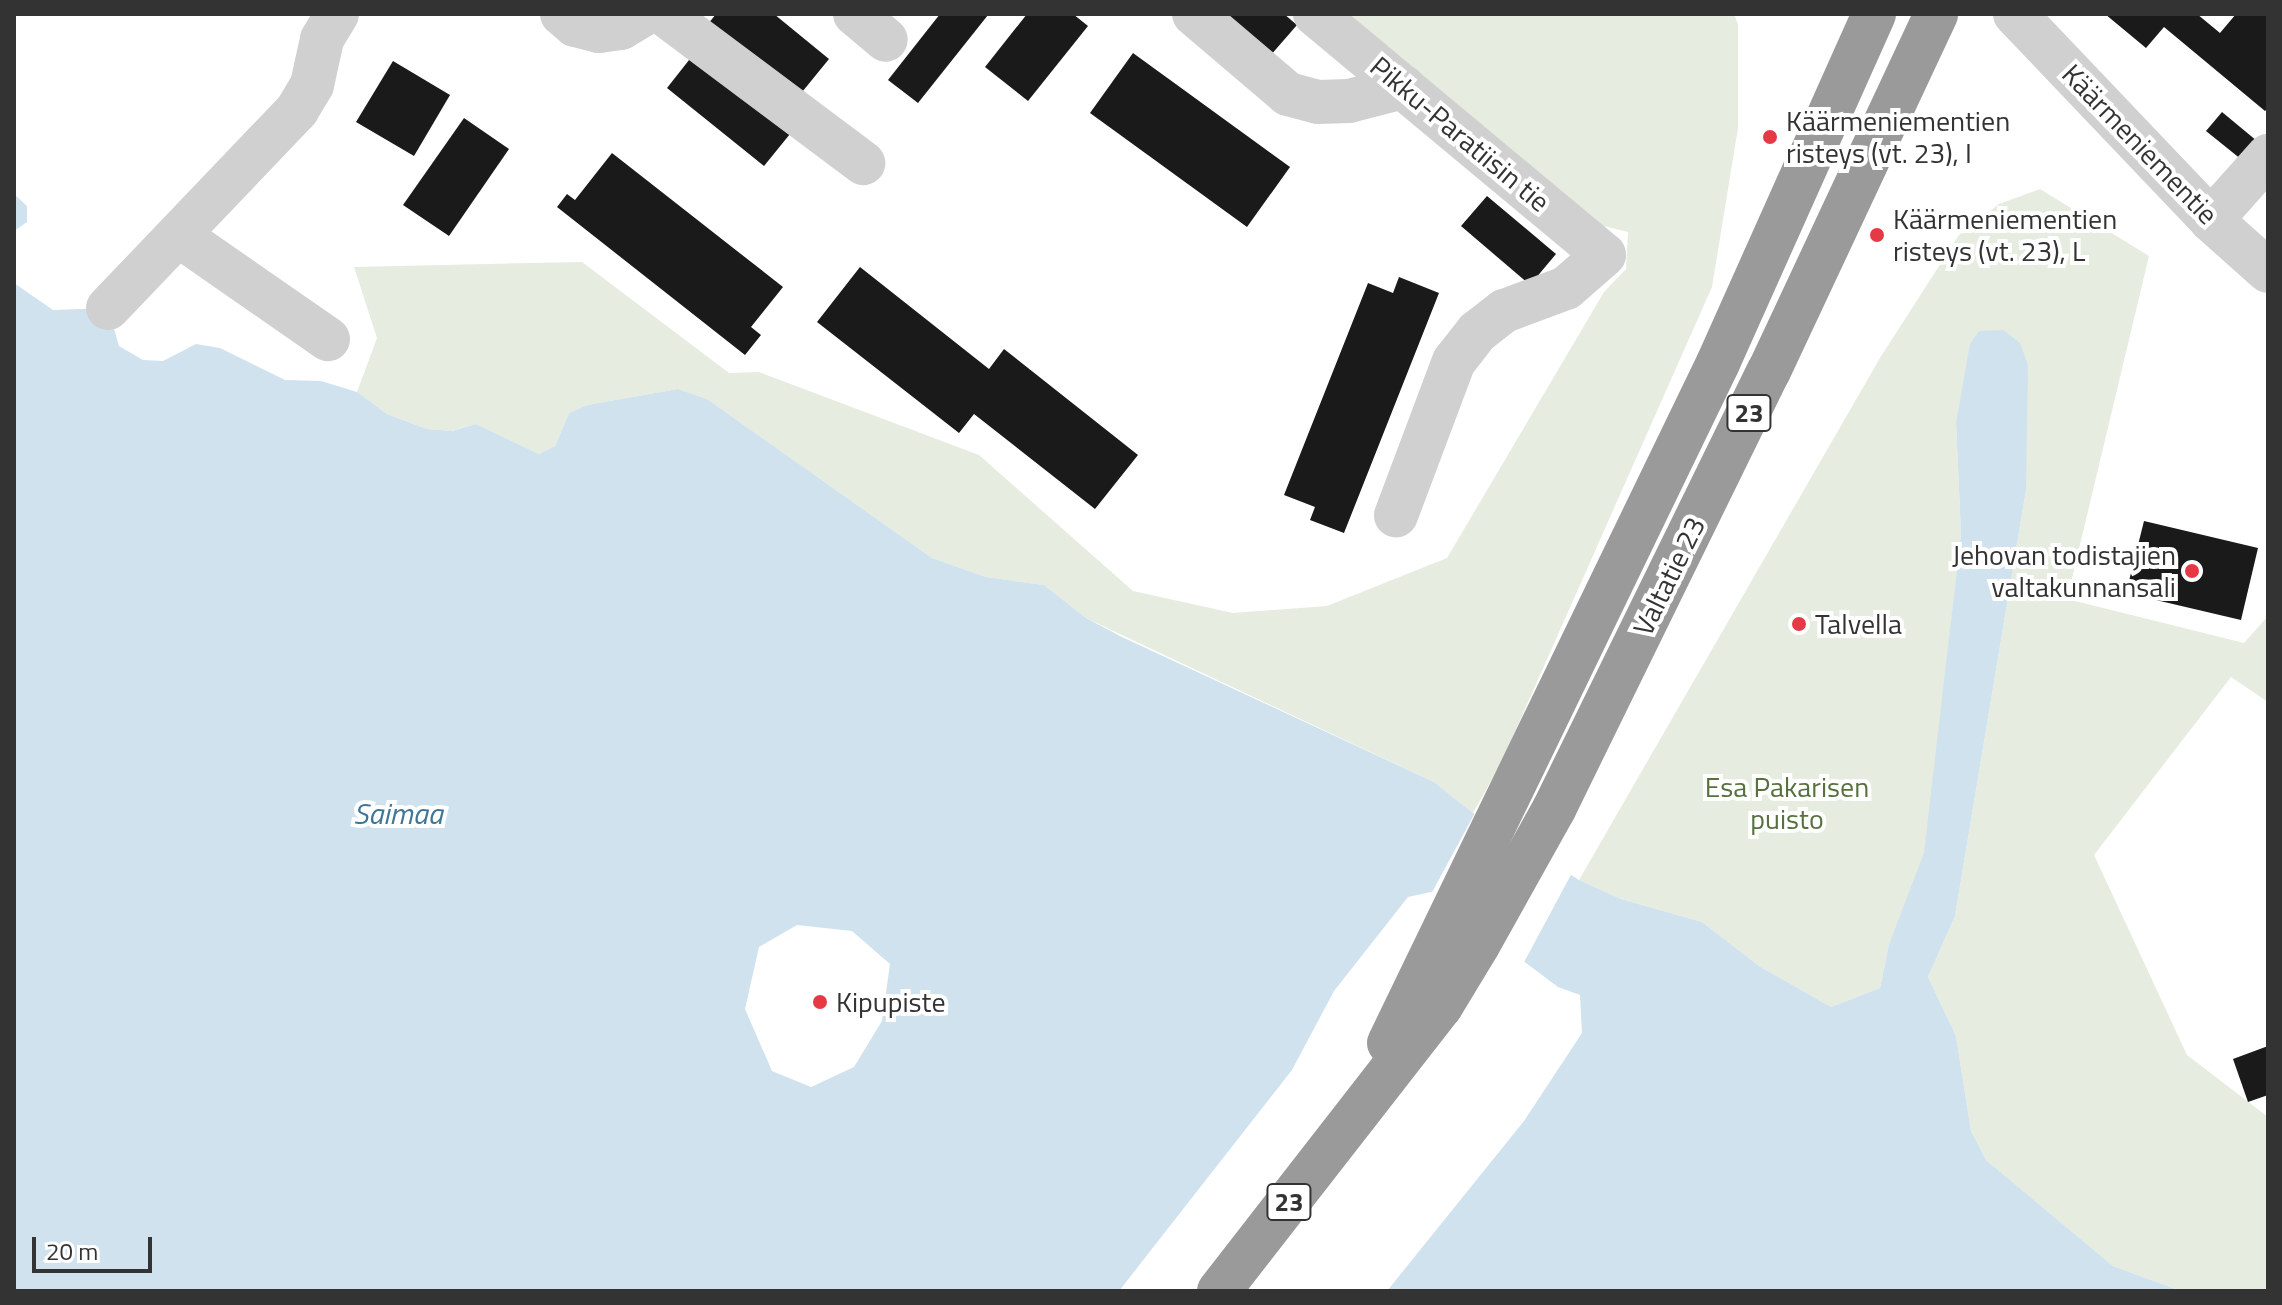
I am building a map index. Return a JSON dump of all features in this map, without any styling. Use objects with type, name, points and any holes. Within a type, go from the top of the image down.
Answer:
[{"type":"highway","name":"Valtatie 23","points":[[1535,800],[1718,363],[1874,14]]},
{"type":"highway","name":"Valtatie 23","points":[[1219,1291],[1355,1111],[1461,935],[1769,371],[1936,14]]},
{"type":"street","points":[[108,308],[181,237],[297,110],[312,85],[322,39],[337,14]]},
{"type":"street","points":[[562,14],[575,25],[599,31],[621,28],[644,14]]},
{"type":"street","points":[[664,14],[863,163]]},
{"type":"street","points":[[1194,14],[1288,94],[1318,102],[1349,101],[1403,87]]},
{"type":"street","name":"Pikku-Paratiisin tie","points":[[1315,14],[1604,255],[1566,288],[1504,311],[1477,332],[1454,361],[1396,515]]},
{"type":"street","name":"Käärmeniementie","points":[[2015,14],[2211,220],[2268,271]]},
{"type":"street","points":[[2211,220],[2268,156]]},
{"type":"street","points":[[181,237],[328,339]]},
{"type":"green space","points":[[1344,14],[1734,14],[1738,24],[1738,128],[1712,287],[1502,761],[1473,813],[1434,782],[1086,618],[1044,585],[986,577],[932,558],[707,399],[678,389],[587,405],[569,413],[555,446],[539,454],[476,424],[451,431],[427,429],[387,414],[357,392],[377,338],[354,267],[582,262],[729,373],[759,372],[979,455],[1133,591],[1233,613],[1327,606],[1447,558],[1604,292],[1626,269],[1628,232],[1587,222]]},
{"type":"green space","name":"Esa Pakarisen puisto","points":[[2040,189],[2149,256],[2067,599],[2244,643],[2268,616],[2268,702],[2231,677],[2094,855],[2187,1055],[2268,1117],[2268,1291],[2181,1291],[2113,1266],[1986,1160],[1971,1131],[1956,1036],[1928,977],[1955,916],[2026,490],[1956,423],[1961,534],[1925,853],[1889,944],[1880,988],[1831,1007],[1759,966],[1702,922],[1621,899],[1579,880],[1880,358],[1959,235],[1999,204]]},
{"type":"water","points":[[14,194],[27,206],[27,222],[14,231]]},
{"type":"water","name":"Saimaa","points":[[14,283],[53,310],[108,308],[119,346],[143,360],[163,361],[196,344],[220,348],[285,380],[321,381],[357,392],[387,414],[427,429],[452,431],[476,424],[539,454],[555,446],[569,413],[587,405],[678,389],[707,399],[932,558],[986,577],[1044,585],[1086,618],[1122,637],[1434,782],[1473,813],[1579,880],[1621,899],[1702,922],[1759,966],[1831,1007],[1880,988],[1889,944],[1924,853],[1961,534],[1956,423],[1970,344],[1979,331],[2003,330],[2020,343],[2028,365],[2026,490],[1955,916],[1928,977],[1956,1036],[1971,1131],[1986,1160],[2113,1266],[2181,1291],[1387,1291],[1524,1121],[1582,1033],[1580,995],[1558,987],[1431,892],[1408,897],[1334,991],[1292,1070],[1119,1291],[14,1291]],"holes":[[[797,925],[852,931],[890,964],[882,1021],[854,1067],[811,1087],[772,1071],[745,1009],[759,947]]]},
{"type":"pier","points":[[1476,811],[1573,871],[1523,964],[1430,896]]},
{"type":"building","points":[[716,14],[774,14],[829,59],[798,97],[708,24]]},
{"type":"building","points":[[940,14],[988,15],[918,103],[888,80]]},
{"type":"building","points":[[1027,14],[1073,14],[1088,26],[1028,101],[985,67]]},
{"type":"building","points":[[1221,14],[1284,14],[1297,25],[1270,56]]},
{"type":"building","points":[[2105,14],[2197,14],[2220,33],[2236,14],[2268,14],[2268,108],[2265,111],[2164,27],[2146,48]]},
{"type":"building","points":[[1133,53],[1290,167],[1247,227],[1090,113]]},
{"type":"building","points":[[693,55],[790,134],[764,166],[667,88]]},
{"type":"building","points":[[393,61],[450,95],[414,156],[356,122]]},
{"type":"building","points":[[2222,112],[2257,141],[2242,160],[2206,131]]},
{"type":"building","points":[[464,118],[509,149],[449,236],[403,205]]},
{"type":"building","points":[[612,153],[783,287],[751,327],[761,335],[745,355],[557,207],[567,194],[575,200]]},
{"type":"building","points":[[1487,196],[1556,254],[1530,285],[1461,226]]},
{"type":"building","points":[[860,267],[989,369],[1004,349],[1138,455],[1095,509],[974,414],[959,433],[817,322]]},
{"type":"building","points":[[1399,277],[1439,293],[1344,533],[1310,520],[1315,507],[1284,495],[1368,283],[1393,293]]},
{"type":"building","name":"Jehovan todistajien valtakunnansali","points":[[2144,521],[2258,548],[2241,620],[2126,593]]},
{"type":"building","points":[[2268,1046],[2268,1095],[2248,1102],[2233,1059]]},
{"type":"place","name":"Käärmeniementien risteys (vt. 23), I","points":[[1770,137]]},
{"type":"place","name":"Käärmeniementien risteys (vt. 23), L","points":[[1877,235]]},
{"type":"place","name":"Jehovan todistajien valtakunnansali","points":[[2192,571]]},
{"type":"place","name":"Talvella","points":[[1799,624]]},
{"type":"place","name":"Kipupiste","points":[[820,1002]]}]
